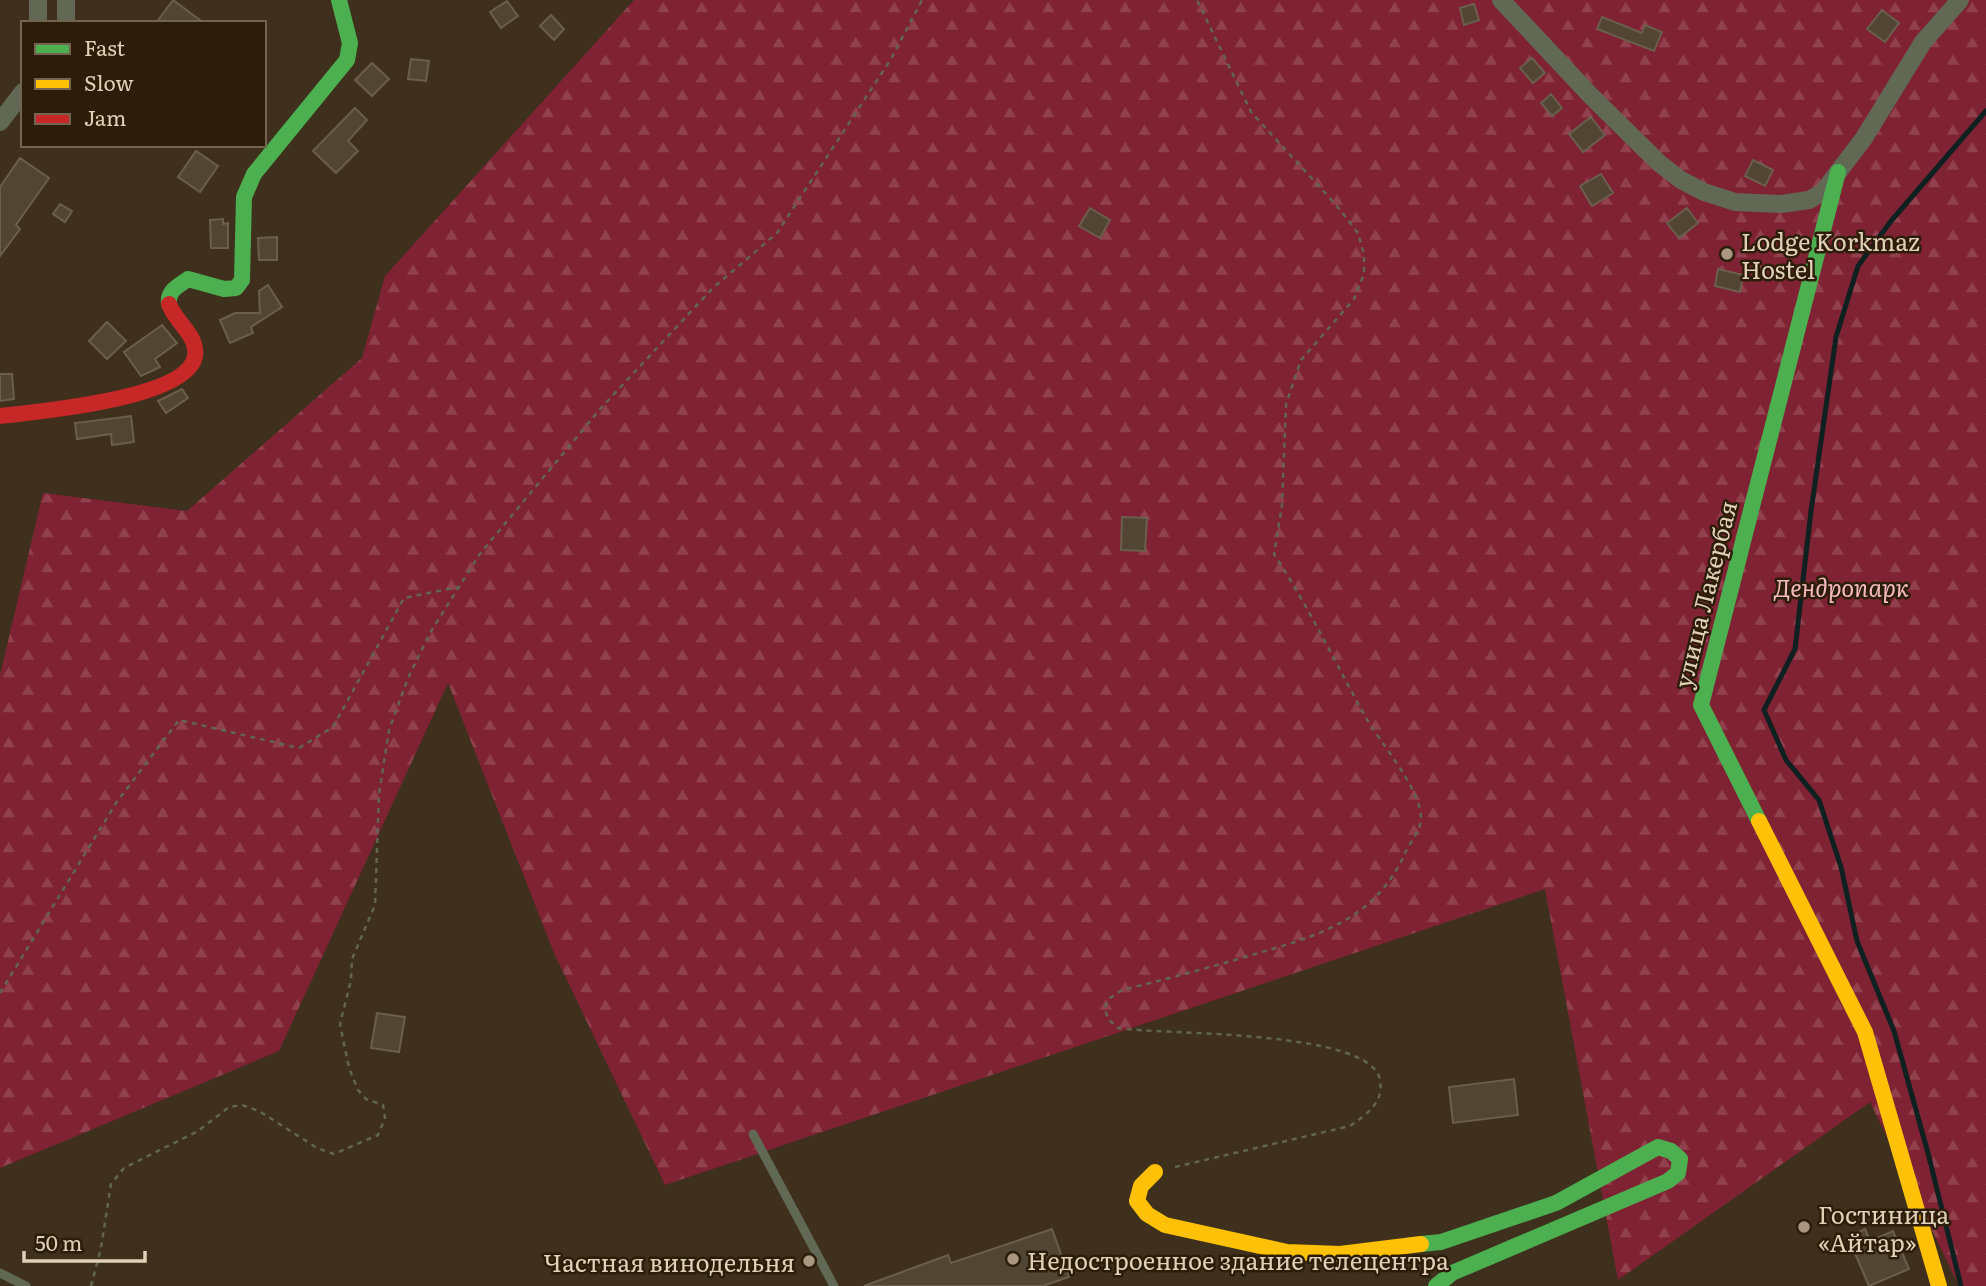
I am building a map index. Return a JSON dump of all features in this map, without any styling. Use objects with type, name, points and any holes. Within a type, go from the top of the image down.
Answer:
[{"type":"street","points":[[37,0],[38,21]]},
{"type":"street","points":[[65,21],[66,0]]},
{"type":"street","points":[[0,416],[111,404],[148,392],[188,368],[195,357],[195,346],[169,307],[167,298],[174,286],[188,279],[224,289],[236,288],[242,281],[244,197],[254,174],[347,60],[350,43],[340,0]]},
{"type":"street","points":[[1501,0],[1591,96],[1659,163],[1704,192],[1735,202],[1781,204],[1809,200],[1823,192],[1838,172]]},
{"type":"street","name":"улица Лакербая","points":[[1938,1286],[1865,1032],[1701,705],[1838,172],[1864,138],[1923,42],[1960,0]]},
{"type":"street","points":[[0,122],[21,95]]},
{"type":"street","points":[[1155,1172],[1140,1186],[1137,1201],[1147,1214],[1165,1225],[1287,1252],[1340,1254],[1441,1242],[1556,1203],[1658,1147],[1671,1151],[1680,1159],[1678,1173],[1668,1181],[1452,1273],[1436,1286]]},
{"type":"lane","points":[[752,1134],[834,1286]]},
{"type":"lane","points":[[0,1273],[26,1286]]},
{"type":"path","points":[[91,1286],[101,1248],[111,1184],[124,1168],[198,1131],[229,1107],[242,1105],[259,1111],[317,1148],[334,1154],[379,1135],[385,1118],[383,1105],[366,1099],[358,1090],[349,1068],[340,1024],[351,980],[352,959],[375,905],[379,794],[389,730],[408,678],[457,587],[516,508],[601,408],[712,289],[777,233],[891,59],[922,0]]},
{"type":"path","points":[[1155,1172],[1350,1126],[1372,1110],[1379,1100],[1379,1074],[1350,1052],[1317,1045],[1282,1039],[1118,1028],[1104,1008],[1110,998],[1122,990],[1294,944],[1330,931],[1382,892],[1397,873],[1421,821],[1419,809],[1406,780],[1367,719],[1298,591],[1274,554],[1282,505],[1286,404],[1301,360],[1354,299],[1364,274],[1364,254],[1358,233],[1337,206],[1251,112],[1197,0]]},
{"type":"path","points":[[0,993],[109,813],[178,720],[299,748],[333,727],[404,598],[457,587]]},
{"type":"green space","name":"Дендропарк","points":[[634,0],[1986,0],[1986,1286],[1959,1286],[1870,1102],[1618,1280],[1545,889],[665,1185],[554,953],[448,683],[279,1051],[0,1168],[0,675],[43,493],[187,511],[362,358],[385,276]]},
{"type":"building","points":[[173,0],[201,21],[157,21]]},
{"type":"building","points":[[507,1],[518,16],[501,28],[490,12]]},
{"type":"building","points":[[1474,4],[1479,20],[1464,25],[1460,8]]},
{"type":"building","points":[[1882,10],[1899,23],[1885,42],[1867,29]]},
{"type":"building","points":[[551,15],[564,29],[554,40],[540,26]]},
{"type":"building","points":[[1602,17],[1642,33],[1645,25],[1662,32],[1654,51],[1597,29]]},
{"type":"building","points":[[1532,58],[1545,73],[1533,83],[1520,68]]},
{"type":"building","points":[[411,59],[429,61],[426,81],[408,79]]},
{"type":"building","points":[[372,63],[389,79],[372,96],[355,80]]},
{"type":"building","points":[[1551,94],[1562,108],[1552,116],[1541,103]]},
{"type":"building","points":[[355,108],[367,120],[348,141],[358,151],[336,173],[313,151]]},
{"type":"building","points":[[1591,117],[1605,135],[1583,152],[1569,134]]},
{"type":"building","points":[[196,151],[218,166],[200,192],[178,177]]},
{"type":"building","points":[[20,158],[49,178],[16,225],[20,229],[0,256],[0,187]]},
{"type":"building","points":[[1753,160],[1773,170],[1765,186],[1745,176]]},
{"type":"building","points":[[1601,174],[1613,193],[1592,206],[1580,186]]},
{"type":"building","points":[[60,204],[72,211],[65,222],[53,214]]},
{"type":"building","points":[[1090,208],[1110,220],[1100,238],[1079,226]]},
{"type":"building","points":[[1687,208],[1698,223],[1679,238],[1667,223]]},
{"type":"building","points":[[223,219],[223,224],[228,223],[228,248],[211,248],[210,220]]},
{"type":"building","points":[[277,237],[277,260],[259,260],[258,238]]},
{"type":"building","points":[[1718,269],[1743,275],[1740,292],[1715,286]]},
{"type":"building","points":[[268,285],[282,307],[251,327],[253,333],[230,343],[220,320],[235,313],[260,313],[259,291]]},
{"type":"building","points":[[107,322],[126,341],[107,359],[89,341]]},
{"type":"building","points":[[162,325],[177,343],[155,359],[160,367],[141,376],[124,352]]},
{"type":"building","points":[[0,374],[12,374],[14,399],[0,401]]},
{"type":"building","points":[[182,389],[188,398],[166,413],[158,401]]},
{"type":"building","points":[[131,416],[134,442],[112,445],[111,434],[77,439],[75,423]]},
{"type":"building","points":[[1122,517],[1147,518],[1145,551],[1121,550]]},
{"type":"building","points":[[377,1013],[405,1017],[399,1052],[371,1048]]},
{"type":"building","points":[[1514,1079],[1518,1115],[1453,1123],[1449,1087]]},
{"type":"building","name":"Недостроенное здание телецентра","points":[[1052,1229],[1069,1277],[1043,1286],[864,1286],[948,1255],[951,1263]]},
{"type":"building","points":[[1865,1229],[1870,1241],[1893,1231],[1909,1269],[1869,1286],[1848,1237]]},
{"type":"waterway","points":[[1961,1286],[1894,1031],[1857,941],[1841,867],[1819,800],[1786,760],[1764,710],[1795,649],[1811,511],[1836,337],[1858,266],[1891,221],[1986,111]]},
{"type":"traffic: fast","points":[[169,304],[171,292],[188,279],[224,289],[236,288],[242,280],[244,197],[254,174],[347,60],[350,43],[339,0]]},
{"type":"traffic: fast","points":[[1759,821],[1701,705],[1838,172]]},
{"type":"traffic: fast","points":[[1421,1244],[1441,1242],[1556,1203],[1658,1147],[1671,1151],[1680,1159],[1678,1173],[1668,1181],[1452,1273],[1436,1286]]},
{"type":"traffic: slow","points":[[1759,821],[1865,1032],[1939,1286]]},
{"type":"traffic: slow","points":[[1155,1172],[1141,1186],[1137,1201],[1147,1214],[1165,1225],[1287,1252],[1340,1254],[1421,1244]]},
{"type":"traffic: jam","points":[[0,416],[108,401],[166,383],[186,371],[195,356],[195,348],[190,335],[169,304]]},
{"type":"place","name":"Lodge Korkmaz Hostel","points":[[1727,254]]},
{"type":"place","name":"Гостиница «Айтар»","points":[[1804,1227]]},
{"type":"place","name":"Недостроенное здание телецентра","points":[[1013,1259]]},
{"type":"place","name":"Частная винодельня","points":[[809,1261]]}]
